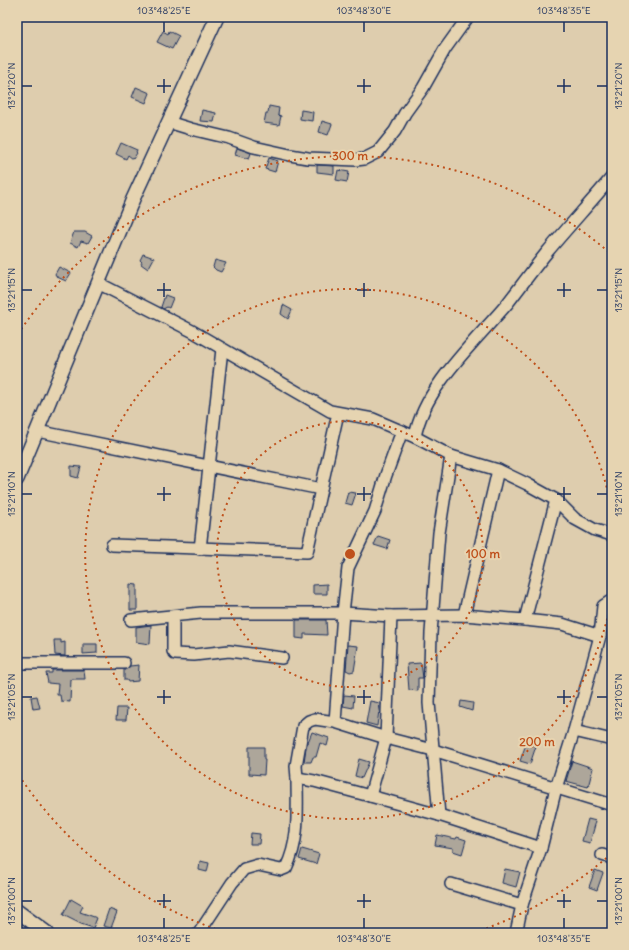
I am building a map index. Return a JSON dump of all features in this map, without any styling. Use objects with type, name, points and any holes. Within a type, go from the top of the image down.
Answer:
[{"type":"street","points":[[17,479],[133,199],[217,17]]},
{"type":"street","points":[[168,122],[229,138],[254,147],[290,155],[308,158],[356,160],[364,158],[378,152],[395,131],[405,113],[423,88],[445,49],[468,17]]},
{"type":"street","points":[[415,437],[417,427],[426,406],[434,392],[456,362],[507,304],[548,251],[612,178]]},
{"type":"street","points":[[98,283],[192,331],[330,411],[373,419],[415,437],[451,456],[498,470],[556,500],[575,519],[596,530],[612,535]]},
{"type":"street","points":[[200,549],[222,349]]},
{"type":"street","points":[[112,545],[307,552],[338,413]]},
{"type":"street","points":[[37,431],[321,489]]},
{"type":"street","points":[[335,722],[348,568],[375,511],[402,431]]},
{"type":"street","points":[[439,815],[429,703],[431,634],[439,533],[451,456]]},
{"type":"street","points":[[464,615],[498,470]]},
{"type":"street","points":[[525,620],[556,500]]},
{"type":"street","points":[[516,933],[522,905],[541,848],[556,788],[574,731],[600,636],[603,606],[609,602],[612,603]]},
{"type":"street","points":[[131,620],[201,613],[343,613],[391,616],[464,615],[562,624],[600,636]]},
{"type":"street","points":[[173,616],[173,651],[175,654],[194,655],[229,651],[282,658]]},
{"type":"street","points":[[370,796],[386,738],[391,616]]},
{"type":"street","points":[[17,663],[124,663]]},
{"type":"street","points":[[199,933],[232,883],[244,869],[249,866],[258,865],[281,870],[286,868],[295,844],[297,825],[296,766],[303,726],[309,720],[335,722],[609,804]]},
{"type":"street","points":[[574,731],[612,740]]},
{"type":"street","points":[[297,778],[314,781],[439,815],[541,848]]},
{"type":"street","points":[[451,884],[522,905]]},
{"type":"street","points":[[17,910],[47,933]]},
{"type":"building","points":[[163,31],[168,34],[169,31],[179,36],[172,49],[157,42]]},
{"type":"building","points":[[136,87],[150,93],[146,103],[132,97]]},
{"type":"building","points":[[269,106],[279,108],[278,115],[281,116],[279,125],[264,123]]},
{"type":"building","points":[[202,110],[216,113],[214,122],[200,121]]},
{"type":"building","points":[[301,110],[313,112],[312,121],[300,119]]},
{"type":"building","points":[[322,121],[332,124],[328,135],[319,132]]},
{"type":"building","points":[[121,143],[137,150],[137,153],[133,159],[128,155],[126,159],[116,154]]},
{"type":"building","points":[[237,148],[251,153],[249,159],[235,155]]},
{"type":"building","points":[[269,158],[278,161],[275,172],[265,169]]},
{"type":"building","points":[[317,165],[334,166],[334,174],[317,172]]},
{"type":"building","points":[[338,170],[349,172],[347,182],[336,180]]},
{"type":"building","points":[[74,232],[85,232],[92,236],[88,243],[81,241],[78,247],[70,243]]},
{"type":"building","points":[[143,254],[154,258],[148,269],[141,264],[142,262],[140,260]]},
{"type":"building","points":[[215,260],[226,263],[221,272],[213,267]]},
{"type":"building","points":[[59,267],[71,273],[66,281],[57,277],[55,274]]},
{"type":"building","points":[[165,295],[173,298],[169,308],[167,307],[163,309],[161,307]]},
{"type":"building","points":[[283,305],[292,310],[288,319],[281,314]]},
{"type":"building","points":[[71,466],[81,467],[78,478],[71,476]]},
{"type":"building","points":[[348,492],[356,493],[352,505],[345,503]]},
{"type":"building","points":[[378,536],[390,540],[387,549],[374,545]]},
{"type":"building","points":[[130,584],[137,585],[137,610],[130,610]]},
{"type":"building","points":[[327,584],[327,594],[313,594],[313,585]]},
{"type":"building","points":[[296,620],[326,620],[327,635],[304,634],[304,639],[296,638]]},
{"type":"building","points":[[151,625],[150,644],[136,642],[136,627]]},
{"type":"building","points":[[54,640],[61,640],[61,643],[65,642],[65,656],[55,655]]},
{"type":"building","points":[[83,644],[97,644],[97,653],[83,654]]},
{"type":"building","points":[[348,645],[358,646],[354,671],[350,672],[346,670]]},
{"type":"building","points":[[421,663],[423,678],[418,678],[418,691],[409,690],[407,664]]},
{"type":"building","points":[[139,665],[138,681],[128,682],[127,680],[124,680],[124,670],[130,666]]},
{"type":"building","points":[[52,670],[84,670],[85,679],[71,679],[70,702],[61,701],[60,695],[57,695],[58,684],[48,683],[46,673],[52,673]]},
{"type":"building","points":[[344,695],[354,696],[353,708],[343,706]]},
{"type":"building","points":[[37,696],[40,708],[33,709],[31,697]]},
{"type":"building","points":[[370,701],[380,703],[377,726],[366,723]]},
{"type":"building","points":[[461,701],[473,703],[472,711],[460,707]]},
{"type":"building","points":[[117,708],[127,708],[126,720],[116,720]]},
{"type":"building","points":[[312,732],[329,738],[327,746],[320,743],[316,757],[313,757],[311,762],[304,762],[306,747]]},
{"type":"building","points":[[526,744],[536,746],[530,764],[520,761]]},
{"type":"building","points":[[249,747],[264,747],[264,775],[249,774]]},
{"type":"building","points":[[359,759],[369,762],[362,778],[355,776]]},
{"type":"building","points":[[572,761],[593,768],[588,787],[566,781]]},
{"type":"building","points":[[588,819],[596,821],[590,843],[582,841]]},
{"type":"building","points":[[251,833],[260,834],[259,844],[250,844]]},
{"type":"building","points":[[437,835],[456,839],[457,837],[466,840],[462,854],[453,851],[453,848],[435,845]]},
{"type":"building","points":[[302,849],[319,854],[316,864],[299,859]]},
{"type":"building","points":[[200,861],[209,863],[207,872],[199,870]]},
{"type":"building","points":[[505,869],[520,872],[516,887],[502,883]]},
{"type":"building","points":[[595,870],[603,873],[597,890],[589,887]]},
{"type":"building","points":[[71,899],[83,906],[80,912],[97,918],[93,928],[63,915]]},
{"type":"building","points":[[109,909],[117,912],[111,928],[103,926]]}]
